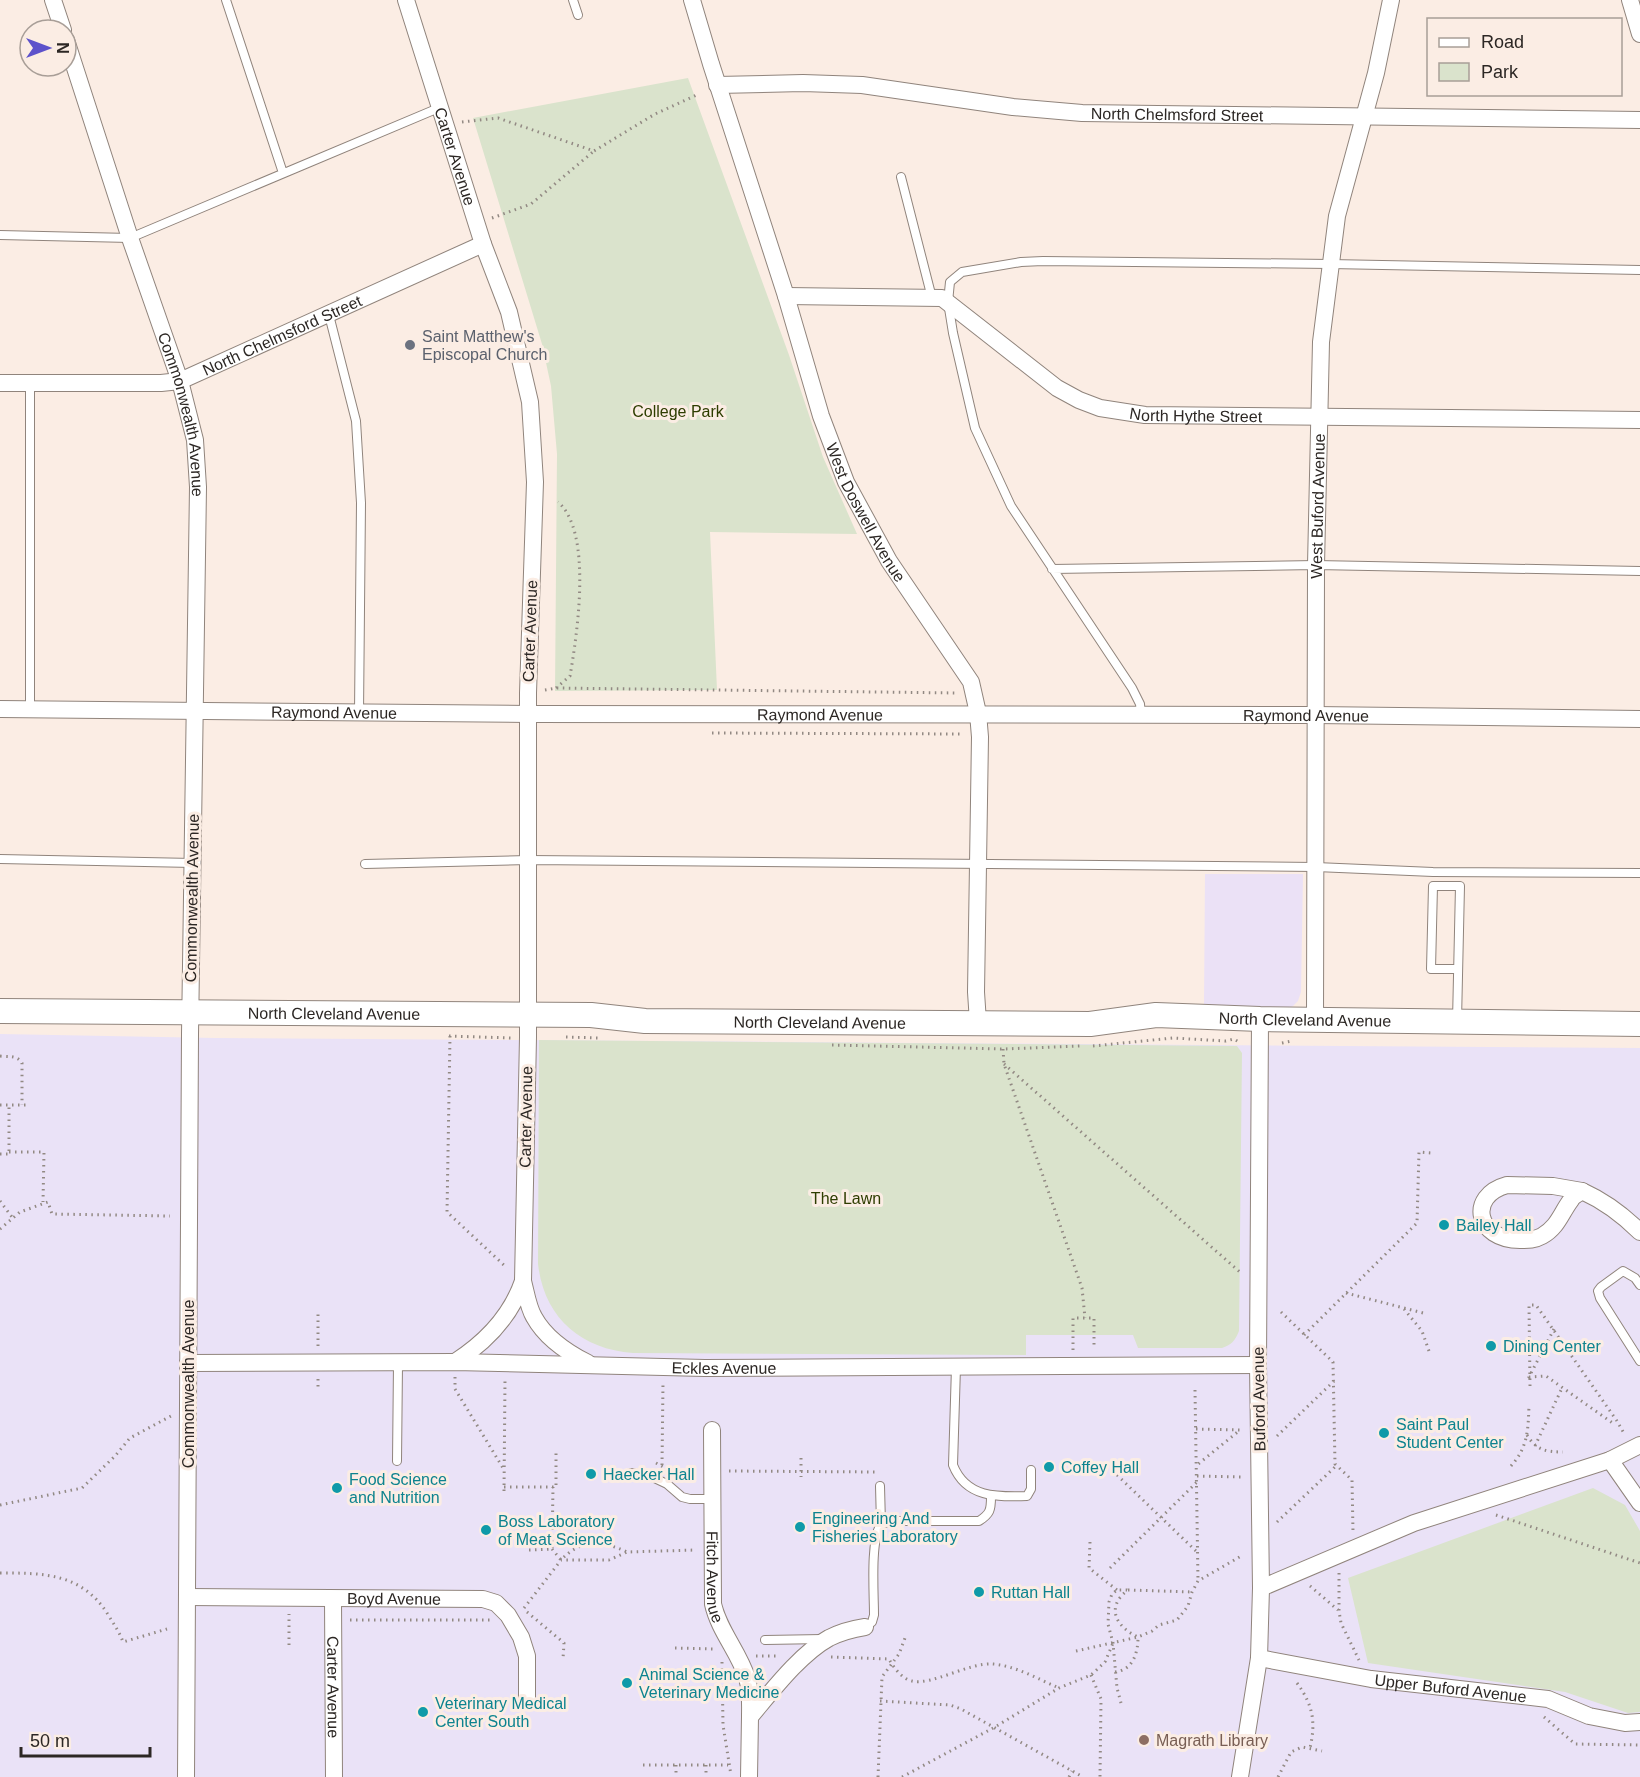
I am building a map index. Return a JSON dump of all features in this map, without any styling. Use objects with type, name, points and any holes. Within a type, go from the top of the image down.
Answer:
[{"type":"main road","name":"North Cleveland Avenue","points":[[0,1011],[528,1014],[591,1015],[645,1021],[1090,1024],[1156,1015],[1260,1019],[1640,1024]]},
{"type":"street","points":[[53,0],[59,18]]},
{"type":"street","name":"Carter Avenue","points":[[406,0],[483,244],[509,312],[530,402],[535,482],[528,714],[528,1014],[517,1297],[484,1341],[455,1369]]},
{"type":"street","name":"West Doswell Avenue","points":[[692,0],[717,85],[786,296],[821,416],[846,483],[888,561],[971,682],[978,713],[976,992],[978,1022]]},
{"type":"street","name":"West Buford Avenue","points":[[1315,1019],[1316,565],[1321,342],[1336,216],[1376,73],[1391,0]]},
{"type":"street","points":[[1630,0],[1640,34]]},
{"type":"street","name":"Commonwealth Avenue","points":[[78,77],[171,362],[180,381],[195,440],[198,487],[190,1012],[186,1777]]},
{"type":"street","name":"North Chelmsford Street","points":[[717,85],[803,83],[862,85],[1013,107],[1082,113],[1640,120]]},
{"type":"street","name":"North Chelmsford Street","points":[[0,383],[180,381],[483,244]]},
{"type":"street","points":[[786,296],[940,300]]},
{"type":"street","name":"North Hythe Street","points":[[940,300],[1057,388],[1100,408],[1144,415],[1640,420]]},
{"type":"street","name":"Raymond Avenue","points":[[0,709],[528,714],[1315,715],[1640,719]]},
{"type":"street","name":"Buford Avenue","points":[[1240,1777],[1259,1658],[1261,1588],[1258,1365],[1260,1019]]},
{"type":"street","points":[[1582,1191],[1571,1199],[1550,1231],[1532,1240],[1499,1238],[1489,1231],[1483,1221],[1484,1201],[1497,1188],[1507,1185],[1553,1186],[1582,1191],[1599,1198],[1640,1232]]},
{"type":"street","name":"Carter Avenue","points":[[517,1276],[534,1318],[555,1342],[571,1355],[592,1365]]},
{"type":"street","name":"Eckles Avenue","points":[[188,1363],[398,1364],[455,1369],[505,1363],[663,1368],[1258,1365]]},
{"type":"street","name":"Fitch Avenue","points":[[712,1430],[713,1604],[716,1618],[737,1656],[750,1691],[749,1777]]},
{"type":"street","points":[[1261,1588],[1414,1523],[1610,1460],[1636,1447]]},
{"type":"street","points":[[1610,1460],[1640,1503]]},
{"type":"street","name":"Boyd Avenue","points":[[187,1597],[483,1599],[496,1603],[508,1615],[521,1637],[527,1656],[527,1699]]},
{"type":"street","name":"Carter Avenue","points":[[333,1599],[334,1777]]},
{"type":"street","points":[[750,1717],[806,1656],[826,1639],[843,1631],[865,1627]]},
{"type":"street","name":"Upper Buford Avenue","points":[[1259,1658],[1371,1679],[1548,1699],[1589,1716],[1625,1724],[1640,1722]]},
{"type":"lane","points":[[226,0],[283,173]]},
{"type":"lane","points":[[573,0],[578,15]]},
{"type":"lane","points":[[0,235],[130,238],[441,107]]},
{"type":"lane","points":[[901,177],[940,300],[953,333],[975,428],[1011,506],[1132,688],[1140,704],[1141,715]]},
{"type":"lane","points":[[940,300],[950,282],[962,272],[1021,262],[1330,264],[1640,270]]},
{"type":"lane","points":[[329,315],[356,421],[361,502],[359,713]]},
{"type":"lane","points":[[30,383],[30,709]]},
{"type":"lane","points":[[1052,569],[1316,565],[1640,571]]},
{"type":"lane","points":[[0,859],[193,864]]},
{"type":"lane","points":[[365,864],[528,860],[1316,867],[1433,872],[1640,873]]},
{"type":"lane","points":[[1433,872],[1431,969],[1458,969]]},
{"type":"lane","points":[[1433,886],[1460,886],[1457,1022]]},
{"type":"lane","points":[[1640,1285],[1635,1278],[1623,1271],[1598,1291],[1600,1299],[1640,1361]]},
{"type":"lane","points":[[397,1461],[398,1364]]},
{"type":"lane","points":[[956,1367],[953,1465],[957,1476],[968,1486],[991,1497],[1027,1496],[1031,1489],[1031,1470]]},
{"type":"lane","points":[[630,1473],[648,1475],[666,1484],[682,1497],[713,1499]]},
{"type":"lane","points":[[865,1627],[872,1622],[874,1615],[875,1545],[877,1531],[881,1524],[880,1486]]},
{"type":"lane","points":[[881,1524],[893,1521],[979,1521],[991,1510],[991,1497]]},
{"type":"lane","points":[[765,1640],[826,1639]]},
{"type":"path","points":[[491,219],[531,204],[594,151],[655,114],[699,94]]},
{"type":"path","points":[[446,123],[498,118],[594,151]]},
{"type":"path","points":[[556,688],[570,676],[578,630],[580,552],[566,508],[558,502]]},
{"type":"path","points":[[545,690],[556,688],[963,693]]},
{"type":"path","points":[[708,733],[967,734],[969,731]]},
{"type":"path","points":[[450,1036],[447,1212],[517,1276]]},
{"type":"path","points":[[1003,1049],[1004,1064],[1082,1288],[1084,1318]]},
{"type":"path","points":[[0,1056],[18,1058],[22,1063],[22,1105]]},
{"type":"path","points":[[1004,1064],[1241,1273]]},
{"type":"path","points":[[0,1105],[30,1105]]},
{"type":"path","points":[[9,1105],[9,1152]]},
{"type":"path","points":[[0,1154],[44,1152],[43,1203]]},
{"type":"path","points":[[1304,1335],[1417,1223],[1419,1152],[1431,1153]]},
{"type":"path","points":[[0,1201],[12,1217]]},
{"type":"path","points":[[0,1229],[12,1217],[48,1202],[52,1214],[170,1216]]},
{"type":"path","points":[[1346,1293],[1427,1314]]},
{"type":"path","points":[[1530,1386],[1529,1305],[1536,1305],[1636,1447]]},
{"type":"path","points":[[1402,1308],[1422,1331],[1429,1351]]},
{"type":"path","points":[[318,1310],[318,1354]]},
{"type":"path","points":[[1281,1312],[1333,1362],[1335,1464],[1352,1480],[1353,1534]]},
{"type":"path","points":[[1073,1366],[1073,1318],[1094,1318],[1094,1367]]},
{"type":"path","points":[[1529,1377],[1554,1329]]},
{"type":"path","points":[[505,1363],[504,1489],[556,1487],[556,1450]]},
{"type":"path","points":[[663,1368],[663,1465]]},
{"type":"path","points":[[455,1369],[455,1389],[504,1469]]},
{"type":"path","points":[[318,1374],[318,1389]]},
{"type":"path","points":[[1529,1377],[1546,1376],[1614,1424]]},
{"type":"path","points":[[1277,1436],[1334,1381]]},
{"type":"path","points":[[1536,1446],[1562,1388]]},
{"type":"path","points":[[1076,1651],[1138,1637],[1159,1625],[1181,1617],[1188,1606],[1198,1581],[1195,1390]]},
{"type":"path","points":[[1511,1466],[1522,1453],[1527,1435],[1529,1406]]},
{"type":"path","points":[[0,1505],[81,1488],[115,1456],[130,1438],[169,1416],[188,1411]]},
{"type":"path","points":[[1196,1429],[1240,1431],[1196,1466]]},
{"type":"path","points":[[1527,1435],[1536,1446],[1544,1451],[1563,1452]]},
{"type":"path","points":[[801,1458],[801,1477]]},
{"type":"path","points":[[1276,1523],[1336,1466]]},
{"type":"path","points":[[712,1471],[876,1472],[880,1486]]},
{"type":"path","points":[[1117,1475],[1198,1553]]},
{"type":"path","points":[[1197,1476],[1243,1476]]},
{"type":"path","points":[[1110,1568],[1197,1482]]},
{"type":"path","points":[[553,1487],[552,1549],[561,1560]]},
{"type":"path","points":[[1491,1514],[1640,1563]]},
{"type":"path","points":[[1090,1542],[1089,1568],[1118,1590]]},
{"type":"path","points":[[522,1612],[561,1560],[577,1547],[596,1543],[613,1545],[627,1552]]},
{"type":"path","points":[[529,1550],[552,1549]]},
{"type":"path","points":[[561,1560],[609,1560],[627,1552],[713,1550]]},
{"type":"path","points":[[1198,1581],[1244,1555]]},
{"type":"path","points":[[0,1573],[49,1575],[72,1581],[102,1605],[120,1632],[123,1642],[167,1629]]},
{"type":"path","points":[[1339,1573],[1341,1623],[1371,1679]]},
{"type":"path","points":[[1310,1586],[1339,1611]]},
{"type":"path","points":[[1121,1703],[1114,1672],[1113,1644],[1108,1613],[1112,1594],[1118,1590],[1192,1592]]},
{"type":"path","points":[[1128,1590],[1118,1601],[1116,1617],[1124,1629],[1138,1637]]},
{"type":"path","points":[[289,1645],[290,1598]]},
{"type":"path","points":[[343,1620],[501,1620]]},
{"type":"path","points":[[1114,1672],[1119,1672],[1130,1665],[1135,1658],[1138,1637]]},
{"type":"path","points":[[878,1777],[882,1677],[892,1665],[905,1638]]},
{"type":"path","points":[[902,1777],[995,1727],[1059,1688],[1092,1675],[1105,1662],[1113,1644]]},
{"type":"path","points":[[675,1648],[718,1649]]},
{"type":"path","points":[[737,1656],[889,1659],[903,1677],[912,1681],[993,1664],[1012,1668],[1059,1688]]},
{"type":"path","points":[[1092,1675],[1101,1699],[1100,1777]]},
{"type":"path","points":[[1294,1679],[1310,1702],[1314,1718],[1310,1748]]},
{"type":"path","points":[[880,1701],[950,1705],[961,1708],[1083,1777]]},
{"type":"path","points":[[1541,1714],[1575,1744],[1640,1745]]},
{"type":"path","points":[[1278,1777],[1291,1752],[1302,1748],[1322,1751]]},
{"type":"path","points":[[676,1765],[676,1777]]},
{"type":"path","points":[[706,1765],[706,1777]]},
{"type":"path","points":[[643,1766],[729,1766]]},
{"type":"path","points":[[1069,1777],[1072,1771]]},
{"type":"shaded area","points":[[1205,874],[1303,874],[1301,992],[1298,1001],[1293,1006],[1288,1008],[1204,1006]]},
{"type":"shaded area","points":[[0,1034],[215,1038],[1640,1048],[1640,1777],[0,1777]]},
{"type":"green space","name":"College Park","points":[[688,78],[789,355],[823,457],[857,534],[710,532],[717,690],[555,691],[557,454],[551,386],[542,344],[473,118]]},
{"type":"green space","name":"The Lawn","points":[[539,1040],[1237,1046],[1242,1053],[1239,1331],[1232,1342],[1222,1348],[1138,1348],[1133,1335],[1026,1335],[1026,1355],[633,1353],[597,1345],[568,1327],[557,1314],[548,1300],[538,1264]]},
{"type":"green space","points":[[1593,1488],[1625,1505],[1640,1531],[1640,1712],[1628,1713],[1565,1692],[1368,1663],[1348,1578]]},
{"type":"place","name":"Saint Matthew's Episcopal Church","points":[[410,345]]},
{"type":"place","name":"Bailey Hall","points":[[1444,1225]]},
{"type":"place","name":"Dining Center","points":[[1491,1346]]},
{"type":"place","name":"Saint Paul Student Center","points":[[1384,1433]]},
{"type":"place","name":"Coffey Hall","points":[[1049,1467]]},
{"type":"place","name":"Haecker Hall","points":[[591,1474]]},
{"type":"place","name":"Food Science and Nutrition","points":[[337,1488]]},
{"type":"place","name":"Engineering And Fisheries Laboratory","points":[[800,1527]]},
{"type":"place","name":"Boss Laboratory of Meat Science","points":[[486,1530]]},
{"type":"place","name":"Ruttan Hall","points":[[979,1592]]},
{"type":"place","name":"Animal Science & Veterinary Medicine","points":[[627,1683]]},
{"type":"place","name":"Veterinary Medical Center South","points":[[423,1712]]},
{"type":"place","name":"Magrath Library","points":[[1144,1740]]}]
